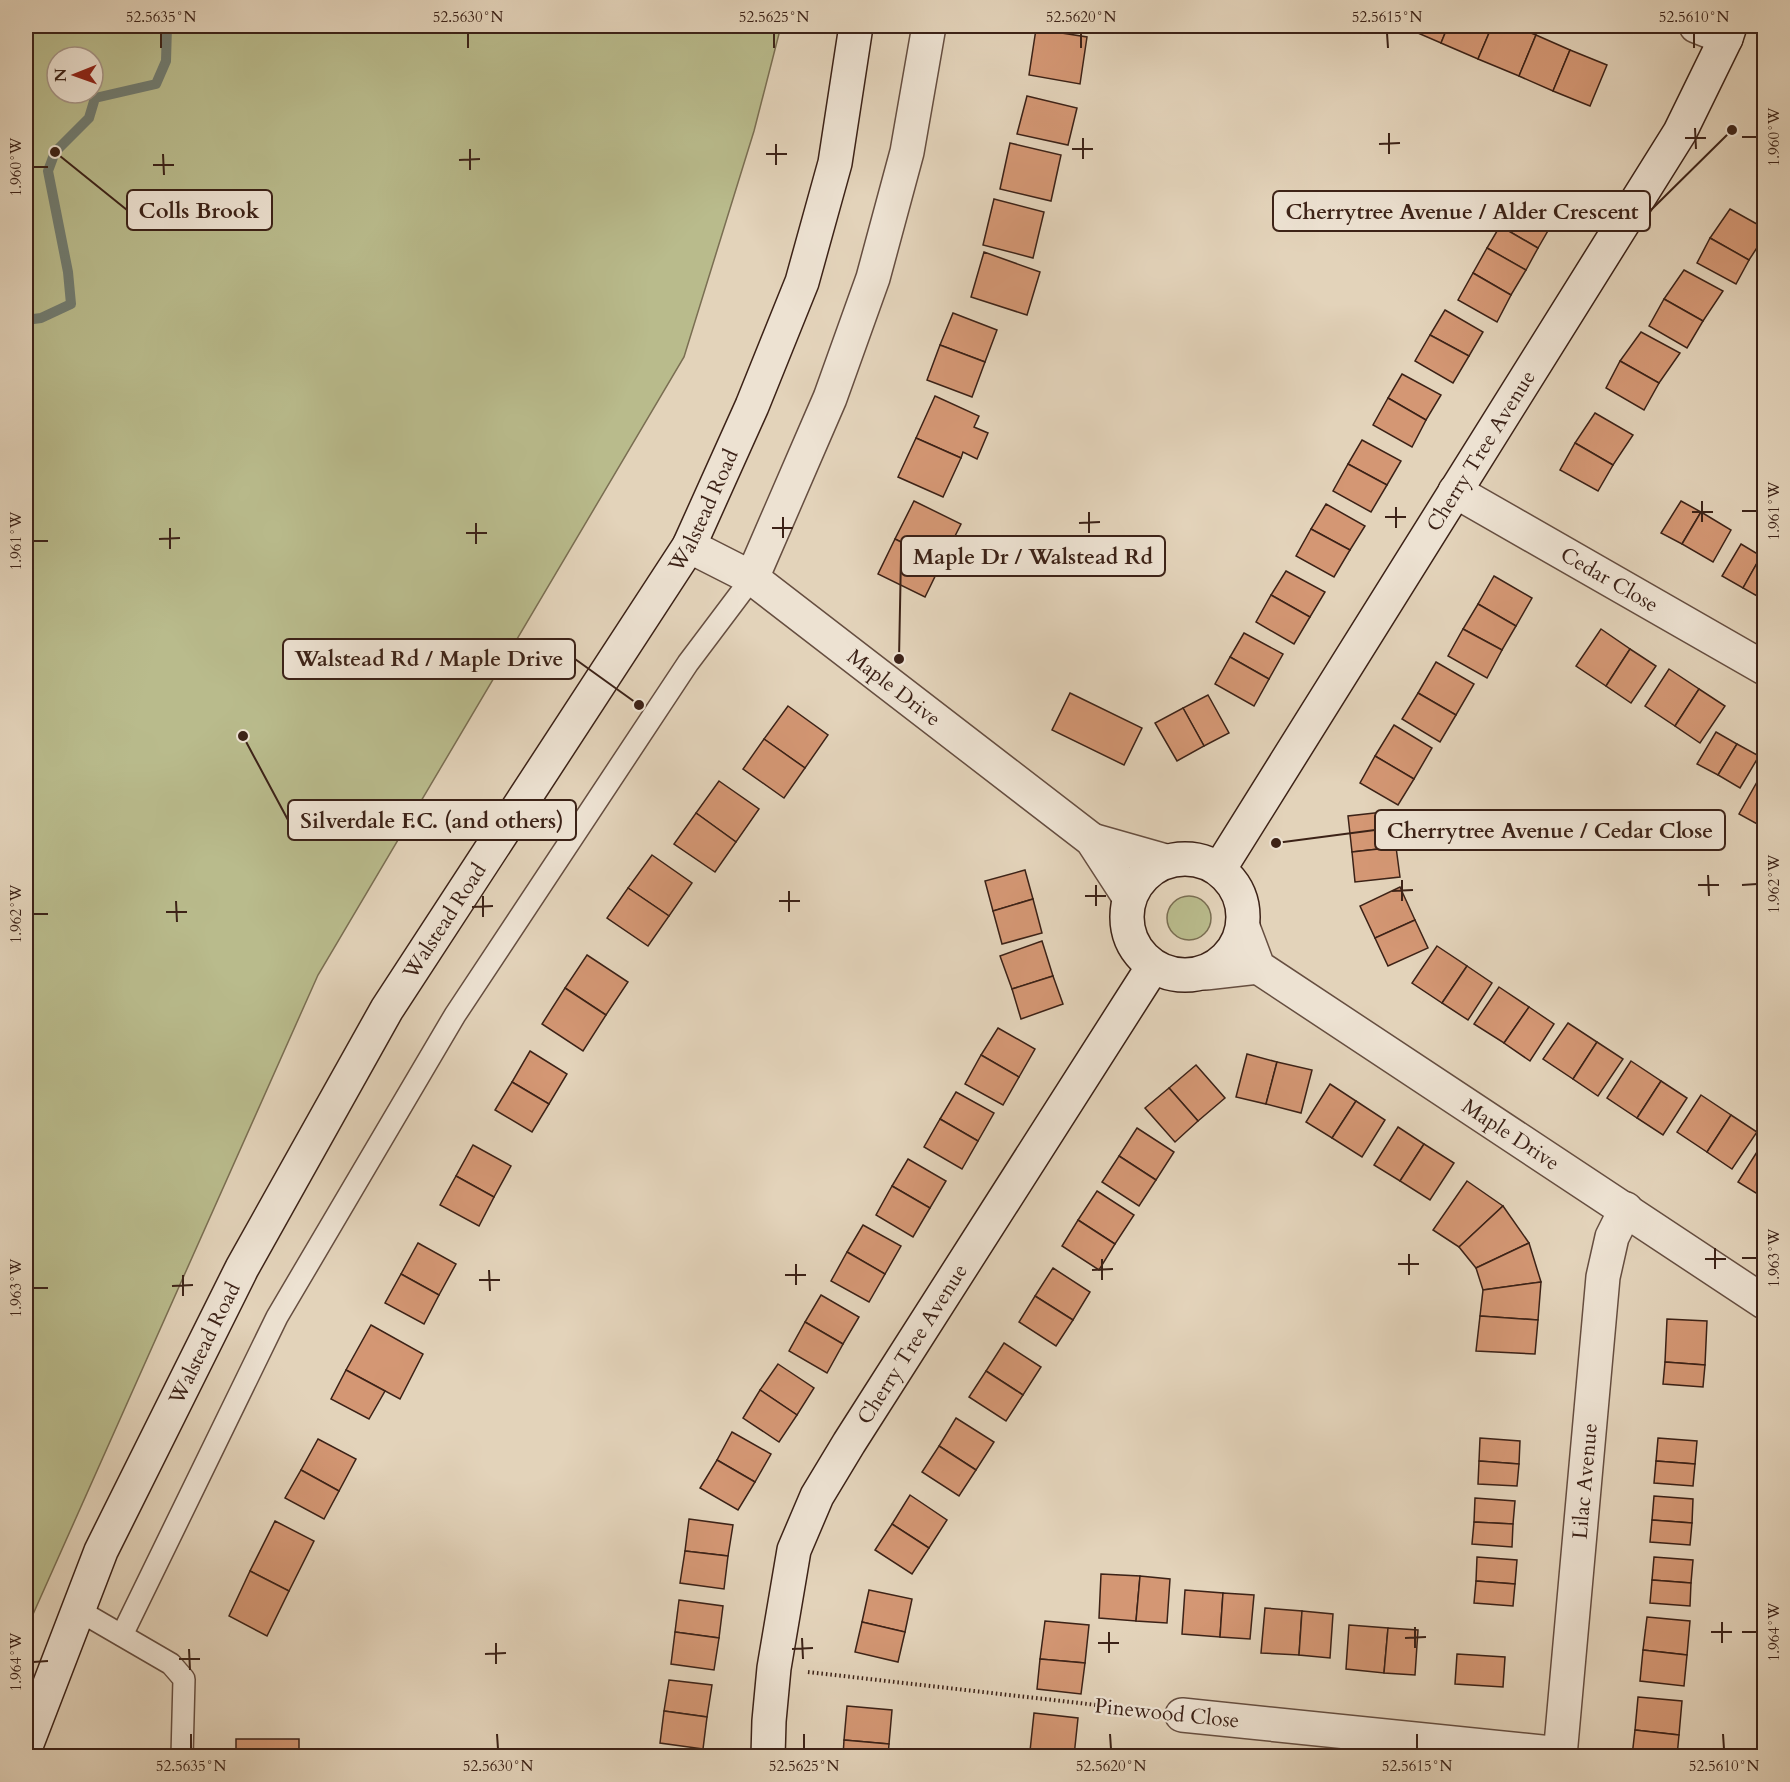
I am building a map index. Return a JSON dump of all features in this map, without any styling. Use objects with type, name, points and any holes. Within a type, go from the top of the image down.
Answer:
[{"type":"street","name":"Walstead Road","points":[[26,1746],[101,1551],[242,1268],[387,1009],[689,546],[752,406],[802,282],[835,163],[856,26]]},
{"type":"street","points":[[752,578],[830,398],[873,278],[907,152],[929,26]]},
{"type":"street","points":[[1696,26],[1728,32]]},
{"type":"street","name":"Cherry Tree Avenue","points":[[1220,868],[1680,132],[1728,32]]},
{"type":"street","name":"Cedar Close","points":[[1455,491],[1764,668]]},
{"type":"street","name":"Maple Drive","points":[[689,546],[752,578],[1092,840],[1129,897]]},
{"type":"street","name":"Maple Drive","points":[[1092,840],[1166,861],[1193,858],[1220,868]]},
{"type":"street","points":[[1166,861],[1146,872],[1129,897],[1126,919],[1135,949],[1152,968],[1172,975],[1258,968],[1244,927],[1241,898],[1233,883],[1220,868]]},
{"type":"street","points":[[1205,973],[1228,958],[1244,927]]},
{"type":"street","name":"Cherry Tree Avenue","points":[[768,1756],[774,1668],[795,1550],[818,1496],[849,1443],[1152,968]]},
{"type":"street","name":"Maple Drive","points":[[1258,968],[1764,1302]]},
{"type":"street","name":"Lilac Avenue","points":[[1561,1755],[1603,1277],[1612,1237],[1626,1209]]},
{"type":"street","name":"Pinewood Close","points":[[1182,1714],[1561,1755]]},
{"type":"lane","points":[[122,1635],[277,1317],[455,1015],[688,663],[752,578]]},
{"type":"lane","points":[[78,1610],[171,1664],[184,1679],[182,1756]]},
{"type":"path","name":"Pinewood Close","points":[[774,1668],[1182,1714]]},
{"type":"green space","points":[[26,26],[781,26],[754,131],[684,357],[318,975],[26,1630]]},
{"type":"green space","points":[[1189,896],[1198,897],[1205,902],[1210,909],[1210,927],[1205,934],[1198,939],[1189,940],[1180,939],[1173,934],[1168,927],[1167,918],[1168,909],[1173,902],[1180,897]]},
{"type":"building","points":[[1405,26],[1448,26],[1441,43]]},
{"type":"building","points":[[1448,26],[1492,26],[1478,59],[1441,43]]},
{"type":"building","points":[[1492,26],[1513,26],[1536,35],[1519,76],[1478,59]]},
{"type":"building","points":[[1036,29],[1087,37],[1080,84],[1029,75]]},
{"type":"building","points":[[1536,35],[1570,50],[1553,91],[1519,76]]},
{"type":"building","points":[[1570,50],[1607,65],[1590,106],[1553,91]]},
{"type":"building","points":[[1027,96],[1077,108],[1068,145],[1017,134]]},
{"type":"building","points":[[1010,143],[1061,155],[1051,201],[1000,189]]},
{"type":"building","points":[[994,199],[1044,212],[1033,258],[983,245]]},
{"type":"building","points":[[1514,200],[1553,222],[1538,248],[1500,226]]},
{"type":"building","points":[[1730,209],[1764,228],[1764,237],[1749,260],[1710,238]]},
{"type":"building","points":[[1500,226],[1538,248],[1526,270],[1487,248]]},
{"type":"building","points":[[1710,238],[1749,260],[1736,284],[1697,263]]},
{"type":"building","points":[[1487,248],[1526,270],[1511,295],[1473,273]]},
{"type":"building","points":[[984,252],[1040,272],[1027,315],[971,297]]},
{"type":"building","points":[[1684,270],[1723,291],[1703,321],[1664,299]]},
{"type":"building","points":[[1473,273],[1511,295],[1497,322],[1458,300]]},
{"type":"building","points":[[1664,299],[1703,321],[1687,348],[1649,326]]},
{"type":"building","points":[[1445,310],[1483,332],[1469,356],[1430,335]]},
{"type":"building","points":[[953,313],[997,330],[985,362],[940,345]]},
{"type":"building","points":[[1641,332],[1680,353],[1659,383],[1620,361]]},
{"type":"building","points":[[1430,335],[1469,356],[1453,383],[1415,361]]},
{"type":"building","points":[[940,345],[985,362],[972,397],[927,380]]},
{"type":"building","points":[[1620,361],[1659,383],[1644,410],[1606,388]]},
{"type":"building","points":[[1402,374],[1441,395],[1426,420],[1388,398]]},
{"type":"building","points":[[935,396],[979,416],[974,427],[988,433],[977,459],[963,452],[961,458],[916,438]]},
{"type":"building","points":[[1388,398],[1426,420],[1412,447],[1373,425]]},
{"type":"building","points":[[1595,413],[1633,435],[1613,465],[1575,443]]},
{"type":"building","points":[[916,438],[961,458],[943,497],[898,477]]},
{"type":"building","points":[[1362,440],[1401,461],[1387,485],[1348,464]]},
{"type":"building","points":[[1575,443],[1613,465],[1598,491],[1560,470]]},
{"type":"building","points":[[1348,464],[1387,485],[1371,512],[1333,491]]},
{"type":"building","points":[[914,501],[961,524],[942,562],[895,539]]},
{"type":"building","points":[[1681,501],[1701,512],[1682,544],[1661,533]]},
{"type":"building","points":[[1326,504],[1365,526],[1350,550],[1311,529]]},
{"type":"building","points":[[1701,512],[1731,530],[1713,562],[1682,544]]},
{"type":"building","points":[[1311,529],[1350,550],[1334,577],[1296,556]]},
{"type":"building","points":[[895,539],[942,562],[925,597],[878,574]]},
{"type":"building","points":[[1741,544],[1761,556],[1743,588],[1722,576]]},
{"type":"building","points":[[1761,556],[1764,557],[1764,600],[1743,588]]},
{"type":"building","points":[[1286,571],[1325,592],[1310,617],[1271,595]]},
{"type":"building","points":[[1494,576],[1532,598],[1516,626],[1478,604]]},
{"type":"building","points":[[1271,595],[1310,617],[1294,644],[1256,622]]},
{"type":"building","points":[[1478,604],[1516,626],[1502,650],[1463,629]]},
{"type":"building","points":[[1463,629],[1502,650],[1487,678],[1448,656]]},
{"type":"building","points":[[1601,629],[1630,649],[1606,686],[1576,666]]},
{"type":"building","points":[[1244,633],[1283,654],[1269,679],[1230,657]]},
{"type":"building","points":[[1630,649],[1656,666],[1631,703],[1606,686]]},
{"type":"building","points":[[1230,657],[1269,679],[1254,706],[1215,684]]},
{"type":"building","points":[[1436,662],[1474,684],[1456,715],[1418,693]]},
{"type":"building","points":[[1669,669],[1699,689],[1675,726],[1645,706]]},
{"type":"building","points":[[1699,689],[1725,706],[1700,743],[1675,726]]},
{"type":"building","points":[[1070,693],[1142,728],[1124,765],[1052,730]]},
{"type":"building","points":[[1418,693],[1456,715],[1440,742],[1402,719]]},
{"type":"building","points":[[1208,695],[1229,733],[1204,746],[1183,708]]},
{"type":"building","points":[[788,706],[828,735],[805,768],[764,739]]},
{"type":"building","points":[[1183,708],[1204,746],[1177,761],[1155,723]]},
{"type":"building","points":[[1394,725],[1432,748],[1414,779],[1375,756]]},
{"type":"building","points":[[1716,732],[1737,744],[1718,775],[1697,764]]},
{"type":"building","points":[[764,739],[805,768],[784,798],[743,769]]},
{"type":"building","points":[[1737,744],[1759,756],[1740,788],[1718,775]]},
{"type":"building","points":[[1375,756],[1414,779],[1398,805],[1360,783]]},
{"type":"building","points":[[719,781],[759,809],[736,842],[696,813]]},
{"type":"building","points":[[1757,782],[1764,786],[1764,816],[1759,825],[1739,814]]},
{"type":"building","points":[[1392,811],[1396,847],[1352,852],[1348,816]]},
{"type":"building","points":[[696,813],[736,842],[715,872],[674,844]]},
{"type":"building","points":[[1396,847],[1400,877],[1355,882],[1352,852]]},
{"type":"building","points":[[652,855],[692,883],[669,916],[628,888]]},
{"type":"building","points":[[1025,870],[1033,899],[993,911],[985,881]]},
{"type":"building","points":[[1400,887],[1415,920],[1375,938],[1360,906]]},
{"type":"building","points":[[628,888],[669,916],[648,946],[607,918]]},
{"type":"building","points":[[1033,899],[1042,933],[1002,944],[993,911]]},
{"type":"building","points":[[1415,920],[1428,948],[1388,966],[1375,938]]},
{"type":"building","points":[[1042,941],[1053,976],[1012,989],[1000,956]]},
{"type":"building","points":[[1437,946],[1467,966],[1442,1003],[1412,983]]},
{"type":"building","points":[[587,955],[628,982],[606,1015],[565,988]]},
{"type":"building","points":[[1467,966],[1492,983],[1468,1020],[1442,1003]]},
{"type":"building","points":[[1053,976],[1063,1004],[1021,1019],[1012,989]]},
{"type":"building","points":[[1499,987],[1529,1007],[1504,1043],[1474,1024]]},
{"type":"building","points":[[565,988],[606,1015],[583,1051],[542,1024]]},
{"type":"building","points":[[1529,1007],[1554,1024],[1530,1061],[1504,1043]]},
{"type":"building","points":[[1568,1023],[1597,1042],[1573,1079],[1543,1059]]},
{"type":"building","points":[[998,1028],[1035,1049],[1019,1077],[981,1055]]},
{"type":"building","points":[[1597,1042],[1623,1059],[1598,1096],[1573,1079]]},
{"type":"building","points":[[530,1051],[567,1074],[549,1104],[512,1082]]},
{"type":"building","points":[[1247,1054],[1277,1062],[1266,1104],[1236,1097]]},
{"type":"building","points":[[981,1055],[1019,1077],[1003,1105],[965,1084]]},
{"type":"building","points":[[1631,1061],[1661,1081],[1637,1118],[1607,1098]]},
{"type":"building","points":[[1277,1062],[1312,1070],[1301,1113],[1266,1104]]},
{"type":"building","points":[[1196,1065],[1225,1098],[1198,1121],[1169,1088]]},
{"type":"building","points":[[1661,1081],[1687,1098],[1663,1135],[1637,1118]]},
{"type":"building","points":[[512,1082],[549,1104],[532,1132],[495,1110]]},
{"type":"building","points":[[1330,1084],[1356,1101],[1332,1138],[1306,1122]]},
{"type":"building","points":[[1169,1088],[1198,1121],[1175,1142],[1145,1108]]},
{"type":"building","points":[[956,1092],[994,1113],[978,1141],[940,1119]]},
{"type":"building","points":[[1701,1095],[1731,1115],[1707,1152],[1677,1132]]},
{"type":"building","points":[[1356,1101],[1385,1120],[1362,1157],[1332,1138]]},
{"type":"building","points":[[1731,1115],[1757,1132],[1732,1169],[1707,1152]]},
{"type":"building","points":[[940,1119],[978,1141],[962,1169],[924,1147]]},
{"type":"building","points":[[1398,1127],[1424,1144],[1400,1181],[1374,1165]]},
{"type":"building","points":[[1137,1128],[1174,1152],[1156,1180],[1119,1156]]},
{"type":"building","points":[[1424,1144],[1454,1163],[1430,1200],[1400,1181]]},
{"type":"building","points":[[1762,1144],[1764,1146],[1764,1198],[1738,1182]]},
{"type":"building","points":[[473,1145],[511,1166],[494,1197],[456,1176]]},
{"type":"building","points":[[1119,1156],[1156,1180],[1139,1206],[1102,1182]]},
{"type":"building","points":[[908,1159],[946,1181],[930,1208],[892,1186]]},
{"type":"building","points":[[456,1176],[494,1197],[479,1226],[440,1205]]},
{"type":"building","points":[[1467,1181],[1503,1206],[1459,1247],[1433,1230]]},
{"type":"building","points":[[892,1186],[930,1208],[913,1237],[876,1215]]},
{"type":"building","points":[[1097,1191],[1134,1215],[1115,1244],[1078,1220]]},
{"type":"building","points":[[1503,1206],[1529,1243],[1476,1268],[1459,1247]]},
{"type":"building","points":[[1078,1220],[1115,1244],[1099,1270],[1062,1246]]},
{"type":"building","points":[[863,1225],[901,1246],[885,1274],[847,1252]]},
{"type":"building","points":[[418,1243],[456,1264],[439,1295],[401,1274]]},
{"type":"building","points":[[1529,1243],[1541,1282],[1483,1290],[1476,1268]]},
{"type":"building","points":[[847,1252],[885,1274],[869,1302],[831,1281]]},
{"type":"building","points":[[1053,1268],[1090,1292],[1073,1320],[1035,1296]]},
{"type":"building","points":[[401,1274],[439,1295],[424,1324],[385,1303]]},
{"type":"building","points":[[1541,1282],[1538,1320],[1480,1316],[1483,1290]]},
{"type":"building","points":[[821,1295],[859,1317],[843,1344],[805,1322]]},
{"type":"building","points":[[1035,1296],[1073,1320],[1056,1346],[1019,1322]]},
{"type":"building","points":[[1480,1316],[1538,1320],[1535,1354],[1476,1351]]},
{"type":"building","points":[[1667,1319],[1707,1321],[1705,1365],[1665,1362]]},
{"type":"building","points":[[805,1322],[843,1344],[827,1373],[789,1351]]},
{"type":"building","points":[[371,1325],[423,1354],[400,1399],[346,1370]]},
{"type":"building","points":[[1004,1343],[1041,1367],[1023,1395],[986,1371]]},
{"type":"building","points":[[1665,1362],[1705,1365],[1703,1387],[1663,1384]]},
{"type":"building","points":[[778,1364],[814,1388],[797,1415],[760,1390]]},
{"type":"building","points":[[346,1370],[385,1391],[369,1419],[331,1399]]},
{"type":"building","points":[[986,1371],[1023,1395],[1006,1421],[969,1397]]},
{"type":"building","points":[[760,1390],[797,1415],[779,1442],[743,1418]]},
{"type":"building","points":[[956,1418],[994,1442],[976,1470],[939,1446]]},
{"type":"building","points":[[732,1432],[771,1454],[755,1482],[717,1460]]},
{"type":"building","points":[[1480,1438],[1520,1441],[1519,1464],[1479,1461]]},
{"type":"building","points":[[1658,1438],[1697,1441],[1695,1464],[1656,1461]]},
{"type":"building","points":[[318,1439],[356,1459],[339,1491],[301,1470]]},
{"type":"building","points":[[939,1446],[976,1470],[959,1496],[922,1472]]},
{"type":"building","points":[[717,1460],[755,1482],[738,1510],[700,1488]]},
{"type":"building","points":[[1479,1461],[1519,1464],[1517,1486],[1478,1484]]},
{"type":"building","points":[[1656,1461],[1695,1464],[1693,1486],[1654,1483]]},
{"type":"building","points":[[301,1470],[339,1491],[324,1519],[285,1498]]},
{"type":"building","points":[[910,1495],[947,1520],[929,1548],[892,1524]]},
{"type":"building","points":[[1654,1496],[1693,1499],[1692,1523],[1652,1520]]},
{"type":"building","points":[[1475,1498],[1515,1501],[1513,1524],[1474,1522]]},
{"type":"building","points":[[689,1519],[733,1525],[728,1556],[685,1551]]},
{"type":"building","points":[[1652,1520],[1692,1523],[1690,1545],[1650,1542]]},
{"type":"building","points":[[275,1521],[314,1541],[289,1591],[250,1571]]},
{"type":"building","points":[[1474,1522],[1513,1524],[1512,1547],[1472,1544]]},
{"type":"building","points":[[892,1524],[929,1548],[912,1574],[875,1550]]},
{"type":"building","points":[[685,1551],[728,1556],[724,1589],[680,1583]]},
{"type":"building","points":[[1477,1557],[1517,1560],[1515,1584],[1476,1581]]},
{"type":"building","points":[[1654,1557],[1693,1560],[1691,1583],[1652,1580]]},
{"type":"building","points":[[250,1571],[289,1591],[267,1636],[229,1616]]},
{"type":"building","points":[[1101,1574],[1140,1576],[1136,1621],[1099,1618]]},
{"type":"building","points":[[1140,1576],[1170,1579],[1167,1623],[1136,1621]]},
{"type":"building","points":[[1652,1580],[1691,1583],[1690,1606],[1650,1603]]},
{"type":"building","points":[[1476,1581],[1515,1584],[1513,1606],[1474,1603]]},
{"type":"building","points":[[869,1590],[912,1599],[905,1632],[862,1622]]},
{"type":"building","points":[[1185,1590],[1223,1593],[1220,1637],[1182,1634]]},
{"type":"building","points":[[1223,1593],[1254,1595],[1250,1639],[1220,1637]]},
{"type":"building","points":[[679,1600],[723,1606],[719,1638],[675,1632]]},
{"type":"building","points":[[1265,1608],[1302,1611],[1299,1655],[1261,1653]]},
{"type":"building","points":[[1302,1611],[1333,1614],[1330,1658],[1299,1655]]},
{"type":"building","points":[[1647,1617],[1690,1621],[1687,1655],[1643,1650]]},
{"type":"building","points":[[1045,1621],[1089,1625],[1085,1663],[1040,1659]]},
{"type":"building","points":[[862,1622],[905,1632],[898,1662],[855,1652]]},
{"type":"building","points":[[1349,1625],[1388,1628],[1384,1673],[1346,1669]]},
{"type":"building","points":[[1388,1628],[1418,1630],[1415,1675],[1384,1673]]},
{"type":"building","points":[[675,1632],[719,1638],[714,1670],[671,1664]]},
{"type":"building","points":[[1643,1650],[1687,1655],[1684,1686],[1640,1681]]},
{"type":"building","points":[[1457,1654],[1505,1657],[1503,1687],[1455,1684]]},
{"type":"building","points":[[1040,1659],[1085,1663],[1081,1694],[1037,1689]]},
{"type":"building","points":[[669,1680],[712,1685],[707,1717],[664,1711]]},
{"type":"building","points":[[1638,1697],[1682,1701],[1679,1735],[1635,1730]]},
{"type":"building","points":[[847,1706],[892,1710],[889,1744],[844,1740]]},
{"type":"building","points":[[664,1711],[707,1717],[703,1749],[660,1743]]},
{"type":"building","points":[[1034,1713],[1078,1718],[1074,1756],[1030,1751]]},
{"type":"building","points":[[1635,1730],[1679,1735],[1677,1756],[1632,1756]]},
{"type":"building","points":[[236,1739],[299,1739],[299,1752],[293,1752],[293,1756],[236,1756]]},
{"type":"building","points":[[844,1740],[889,1744],[888,1756],[843,1756]]},
{"type":"building","points":[[1030,1751],[1074,1756],[1029,1756]]},
{"type":"waterway","points":[[26,320],[41,318],[71,304],[68,272],[48,171],[55,152],[89,118],[95,98],[156,84],[166,61],[167,26]]},
{"type":"place","name":"Cherrytree Avenue / Alder Crescent","points":[[1732,130]]},
{"type":"place","name":"Colls Brook","points":[[55,152]]},
{"type":"place","name":"Maple Dr / Walstead Rd","points":[[899,659]]},
{"type":"place","name":"Walstead Rd / Maple Drive","points":[[639,705]]},
{"type":"place","name":"Silverdale F.C. (and others)","points":[[243,736]]},
{"type":"place","name":"Cherrytree Avenue / Cedar Close","points":[[1276,843]]}]
